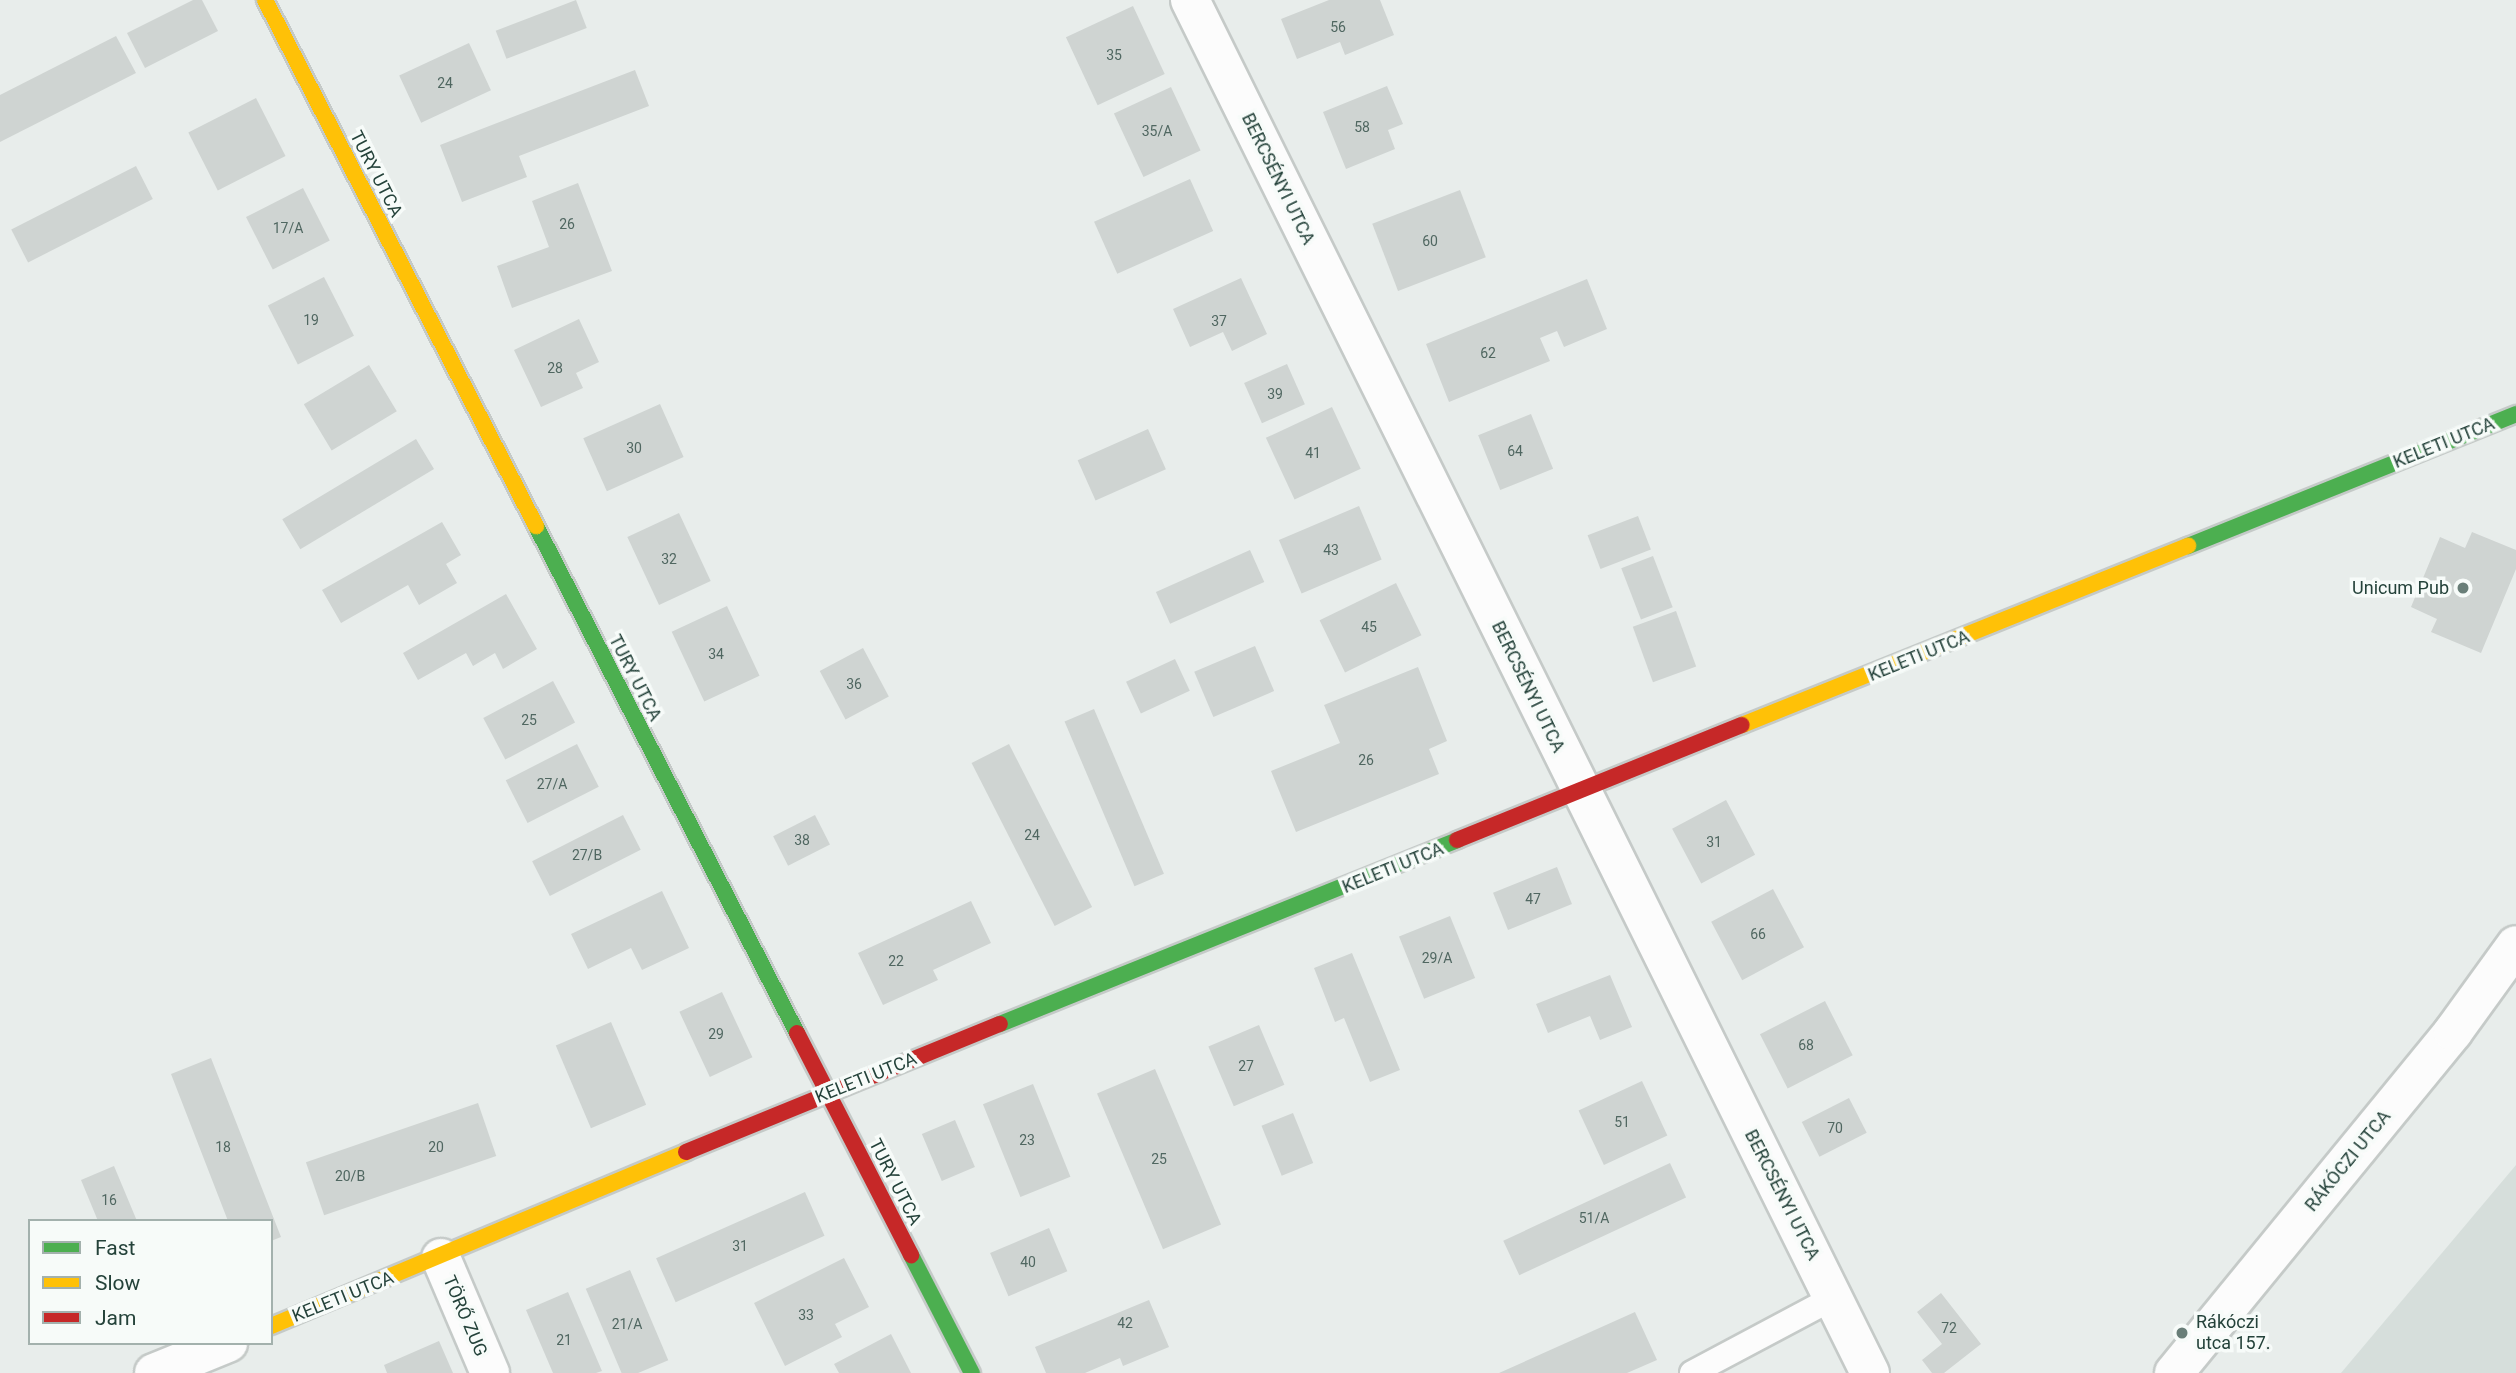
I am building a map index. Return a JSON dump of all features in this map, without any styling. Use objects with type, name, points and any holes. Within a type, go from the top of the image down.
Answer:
[{"type":"street","name":"TURY UTCA","points":[[265,0],[972,1373]]},
{"type":"street","name":"BERCSÉNYI UTCA","points":[[1190,0],[1580,794],[1870,1373]]},
{"type":"street","name":"KELETI UTCA","points":[[273,1325],[441,1258],[827,1093],[1580,794],[2516,414]]},
{"type":"street","name":"RÁKÓCZI UTCA","points":[[2174,1373],[2453,1032],[2513,952]]},
{"type":"street","name":"TÖRŐ ZUG","points":[[441,1258],[490,1373]]},
{"type":"street","points":[[154,1373],[223,1345]]},
{"type":"lane","points":[[1692,1373],[1833,1298]]},
{"type":"lane","points":[[1718,1373],[1734,1352]]},
{"type":"shaded area","points":[[2516,1165],[2516,1373],[2341,1373]]},
{"type":"building","points":[[193,0],[202,0],[218,31],[145,68],[127,33]]},
{"type":"building","points":[[576,0],[587,28],[506,59],[496,31]]},
{"type":"building","points":[[1329,0],[1380,0],[1394,35],[1345,55],[1340,42],[1297,59],[1281,19]]},
{"type":"building","points":[[1133,6],[1165,74],[1098,105],[1066,37]]},
{"type":"building","points":[[116,36],[136,73],[0,142],[0,95]]},
{"type":"building","points":[[469,43],[491,90],[421,123],[399,76]]},
{"type":"building","points":[[635,70],[649,106],[519,156],[527,177],[462,202],[440,145]]},
{"type":"building","points":[[1387,86],[1403,124],[1388,130],[1395,149],[1346,169],[1323,112]]},
{"type":"building","points":[[1171,87],[1201,150],[1143,177],[1114,114]]},
{"type":"building","points":[[256,98],[286,156],[218,190],[188,133]]},
{"type":"building","points":[[136,166],[153,199],[28,263],[11,230]]},
{"type":"building","points":[[1190,179],[1213,231],[1117,274],[1094,222]]},
{"type":"building","points":[[578,183],[612,271],[512,308],[497,266],[549,247],[532,201]]},
{"type":"building","points":[[303,188],[330,241],[273,270],[246,217]]},
{"type":"building","points":[[1460,190],[1486,257],[1398,291],[1372,224]]},
{"type":"building","points":[[324,277],[354,336],[298,364],[268,306]]},
{"type":"building","points":[[1241,278],[1267,334],[1232,351],[1223,332],[1190,347],[1173,309]]},
{"type":"building","points":[[1587,279],[1607,329],[1564,347],[1557,331],[1540,338],[1550,361],[1449,402],[1426,344]]},
{"type":"building","points":[[579,319],[599,362],[576,373],[583,388],[541,407],[514,350]]},
{"type":"building","points":[[1287,364],[1305,404],[1262,423],[1244,383]]},
{"type":"building","points":[[369,365],[397,411],[332,450],[304,404]]},
{"type":"building","points":[[660,404],[684,457],[607,491],[583,438]]},
{"type":"building","points":[[1332,407],[1361,469],[1295,499],[1266,438]]},
{"type":"building","points":[[1531,414],[1553,469],[1500,490],[1478,435]]},
{"type":"building","points":[[1148,429],[1166,469],[1096,501],[1078,460]]},
{"type":"building","points":[[416,439],[434,469],[300,549],[282,519]]},
{"type":"building","points":[[1359,506],[1382,559],[1302,593],[1279,540]]},
{"type":"building","points":[[679,513],[711,581],[659,605],[627,537]]},
{"type":"building","points":[[1638,516],[1651,550],[1600,569],[1588,535]]},
{"type":"building","points":[[442,522],[461,555],[446,564],[457,583],[419,605],[408,585],[341,623],[322,590]]},
{"type":"building","name":"Unicum Pub","points":[[2472,532],[2516,550],[2516,569],[2481,653],[2431,632],[2437,619],[2411,607],[2440,537],[2465,548]]},
{"type":"building","points":[[1250,550],[1264,582],[1170,624],[1156,592]]},
{"type":"building","points":[[1653,556],[1673,607],[1641,620],[1621,568]]},
{"type":"building","points":[[1396,583],[1421,635],[1345,672],[1320,620]]},
{"type":"building","points":[[506,594],[537,649],[503,669],[495,653],[473,666],[466,653],[418,680],[403,653]]},
{"type":"building","points":[[727,606],[760,676],[704,702],[672,632]]},
{"type":"building","points":[[1676,611],[1696,666],[1653,682],[1633,627]]},
{"type":"building","points":[[1255,646],[1274,691],[1213,717],[1194,672]]},
{"type":"building","points":[[863,648],[889,697],[846,720],[820,671]]},
{"type":"building","points":[[1175,659],[1190,691],[1141,714],[1126,682]]},
{"type":"building","points":[[1418,667],[1447,741],[1429,749],[1439,774],[1296,832],[1271,771],[1340,743],[1324,705]]},
{"type":"building","points":[[553,681],[575,722],[505,760],[483,718]]},
{"type":"building","points":[[1094,709],[1164,874],[1134,886],[1065,722]]},
{"type":"building","points":[[577,744],[599,787],[528,823],[506,780]]},
{"type":"building","points":[[1009,744],[1092,907],[1055,926],[972,763]]},
{"type":"building","points":[[1726,800],[1755,855],[1701,883],[1672,829]]},
{"type":"building","points":[[623,815],[641,850],[550,896],[532,861]]},
{"type":"building","points":[[815,815],[830,844],[788,866],[773,836]]},
{"type":"building","points":[[1557,867],[1572,904],[1508,930],[1493,893]]},
{"type":"building","points":[[1773,889],[1804,947],[1742,980],[1711,922]]},
{"type":"building","points":[[662,891],[689,948],[642,970],[631,948],[588,969],[571,934]]},
{"type":"building","points":[[971,901],[991,943],[933,970],[938,980],[883,1005],[858,953]]},
{"type":"building","points":[[1450,916],[1475,978],[1424,999],[1399,937]]},
{"type":"building","points":[[1352,953],[1400,1070],[1370,1082],[1344,1018],[1335,1022],[1314,968]]},
{"type":"building","points":[[1610,975],[1632,1027],[1600,1040],[1590,1016],[1548,1033],[1536,1004]]},
{"type":"building","points":[[722,992],[752,1057],[710,1077],[679,1012]]},
{"type":"building","points":[[1825,1001],[1853,1055],[1788,1088],[1760,1034]]},
{"type":"building","points":[[611,1022],[646,1105],[591,1128],[556,1045]]},
{"type":"building","points":[[1259,1025],[1284,1085],[1234,1106],[1208,1046]]},
{"type":"building","points":[[211,1058],[281,1237],[273,1240],[273,1219],[227,1219],[171,1074]]},
{"type":"building","points":[[1155,1069],[1221,1225],[1163,1249],[1097,1094]]},
{"type":"building","points":[[1642,1081],[1667,1135],[1604,1165],[1579,1111]]},
{"type":"building","points":[[1033,1084],[1070,1177],[1020,1197],[983,1104]]},
{"type":"building","points":[[1849,1098],[1867,1133],[1819,1157],[1802,1122]]},
{"type":"building","points":[[478,1103],[496,1156],[324,1215],[306,1162]]},
{"type":"building","points":[[1293,1113],[1313,1163],[1282,1176],[1261,1126]]},
{"type":"building","points":[[955,1120],[975,1167],[942,1181],[922,1134]]},
{"type":"building","points":[[1670,1163],[1686,1197],[1519,1275],[1503,1241]]},
{"type":"building","points":[[114,1166],[136,1219],[97,1219],[81,1180]]},
{"type":"building","points":[[805,1192],[825,1236],[676,1302],[656,1258]]},
{"type":"building","points":[[1049,1228],[1067,1271],[1008,1296],[990,1253]]},
{"type":"building","points":[[844,1258],[869,1307],[835,1324],[842,1337],[785,1366],[754,1303]]},
{"type":"building","points":[[630,1270],[668,1360],[638,1373],[622,1373],[586,1289]]},
{"type":"building","points":[[568,1292],[602,1371],[553,1373],[526,1310]]},
{"type":"building","points":[[1941,1293],[1981,1344],[1944,1373],[1932,1373],[1922,1360],[1942,1344],[1917,1312]]},
{"type":"building","points":[[1149,1300],[1169,1347],[1123,1366],[1120,1358],[1085,1373],[1046,1373],[1035,1347]]},
{"type":"building","points":[[1635,1312],[1657,1360],[1627,1373],[1499,1373]]},
{"type":"building","points":[[891,1334],[911,1373],[839,1373],[834,1364]]},
{"type":"building","points":[[439,1341],[453,1373],[387,1373],[384,1365]]},
{"type":"traffic: fast","points":[[2188,546],[2516,414]]},
{"type":"traffic: fast","points":[[536,526],[797,1033]]},
{"type":"traffic: fast","points":[[1000,1024],[1457,840]]},
{"type":"traffic: fast","points":[[911,1255],[972,1373]]},
{"type":"traffic: slow","points":[[265,0],[536,526]]},
{"type":"traffic: slow","points":[[1742,725],[2188,546]]},
{"type":"traffic: slow","points":[[273,1325],[686,1152]]},
{"type":"traffic: jam","points":[[1457,840],[1742,725]]},
{"type":"traffic: jam","points":[[686,1152],[1000,1024]]},
{"type":"traffic: jam","points":[[797,1033],[911,1255]]},
{"type":"place","name":"Unicum Pub","points":[[2463,588]]},
{"type":"place","name":"Rákóczi utca 157.","points":[[2182,1333]]}]
